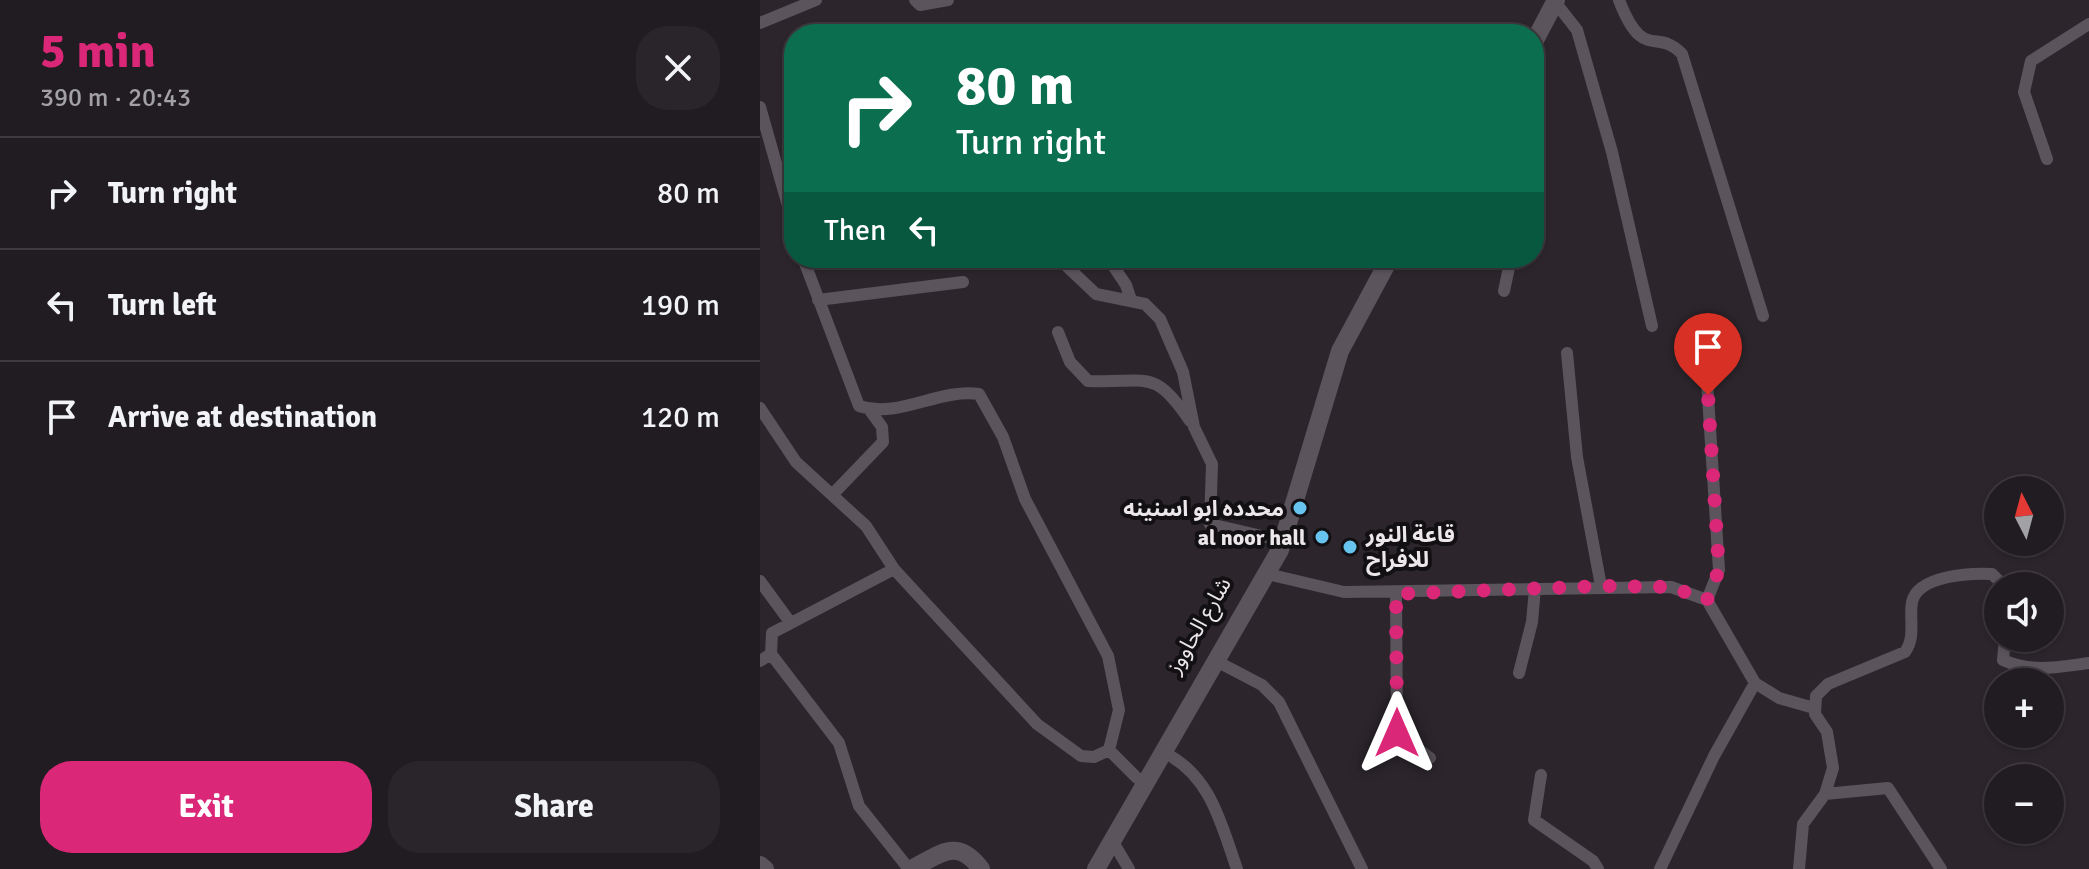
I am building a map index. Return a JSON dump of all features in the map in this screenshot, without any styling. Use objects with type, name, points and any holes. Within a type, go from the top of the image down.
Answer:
[{"type":"main road","points":[[1534,24],[1552,1]]},
{"type":"main road","points":[[1542,24],[1552,1]]},
{"type":"main road","name":"شارع الحاووز","points":[[1083,869],[1277,540],[1328,349],[1371,268]]},
{"type":"main road","points":[[1096,869],[1267,574],[1340,351],[1385,268]]},
{"type":"main road","points":[[910,869],[946,851],[959,850],[970,854],[981,869]]},
{"type":"main road","points":[[760,865],[765,869]]},
{"type":"street","points":[[760,23],[816,0]]},
{"type":"street","points":[[915,0],[920,5],[948,0]]},
{"type":"street","points":[[1619,0],[1632,30],[1642,41],[1675,46],[1682,54],[1763,316]]},
{"type":"street","points":[[1552,1],[1577,30],[1612,152],[1652,326]]},
{"type":"street","points":[[2047,159],[2024,92],[2031,61],[2089,24]]},
{"type":"street","points":[[760,107],[784,192]]},
{"type":"street","points":[[807,268],[859,406],[869,409],[905,406],[964,392],[979,394],[1003,437],[1025,499],[1108,656],[1119,710],[1109,750]]},
{"type":"street","points":[[1069,268],[1096,294],[1145,304],[1154,311],[1168,333],[1183,372],[1194,427]]},
{"type":"street","points":[[1115,268],[1131,300]]},
{"type":"street","points":[[1504,291],[1509,268]]},
{"type":"street","points":[[818,300],[963,282]]},
{"type":"street","points":[[1058,332],[1070,362],[1088,381],[1151,380],[1170,392],[1194,427],[1212,464],[1210,524],[1277,540]]},
{"type":"street","points":[[1567,353],[1577,457],[1601,586]]},
{"type":"street","points":[[1706,365],[1719,570],[1707,600]]},
{"type":"street","points":[[760,408],[796,462],[866,526],[894,569],[1037,724],[1081,756],[1094,757],[1109,750]]},
{"type":"street","points":[[832,495],[883,442],[882,427],[869,409]]},
{"type":"street","points":[[894,569],[772,633],[766,657],[839,743],[859,806],[910,869]]},
{"type":"street","points":[[1799,869],[1803,824],[1825,794],[1833,768],[1827,732],[1814,708],[1816,696],[1825,686],[1905,652],[1911,638],[1913,601],[1924,586],[1968,573],[1984,574]]},
{"type":"street","points":[[1267,574],[1317,589],[1396,594],[1601,586],[1671,587],[1707,600],[1755,683],[1779,698],[1814,708]]},
{"type":"street","points":[[760,581],[790,622]]},
{"type":"street","points":[[1519,673],[1532,622],[1535,588]]},
{"type":"street","points":[[1396,594],[1397,733],[1430,758]]},
{"type":"street","points":[[2004,652],[2003,660],[2017,666],[2045,669],[2089,663]]},
{"type":"street","points":[[1218,662],[1262,685],[1279,702],[1362,869]]},
{"type":"street","points":[[1660,869],[1714,756],[1755,683]]},
{"type":"street","points":[[1109,750],[1137,778]]},
{"type":"street","points":[[1165,753],[1180,760],[1202,781],[1237,869]]},
{"type":"street","points":[[1541,775],[1534,820],[1593,861],[1598,869]]},
{"type":"street","points":[[1825,794],[1888,788],[1941,869]]},
{"type":"street","points":[[1113,842],[1129,869]]},
{"type":"place","name":"محدده ابو اسنينه","points":[[1300,508]]},
{"type":"place","name":"al noor hall","points":[[1322,537]]},
{"type":"place","name":"قاعة النور للافراح","points":[[1350,547]]},
{"type":"route","points":[[1397,733],[1396,594],[1601,586],[1671,587],[1707,600],[1719,570],[1708,395]]}]
